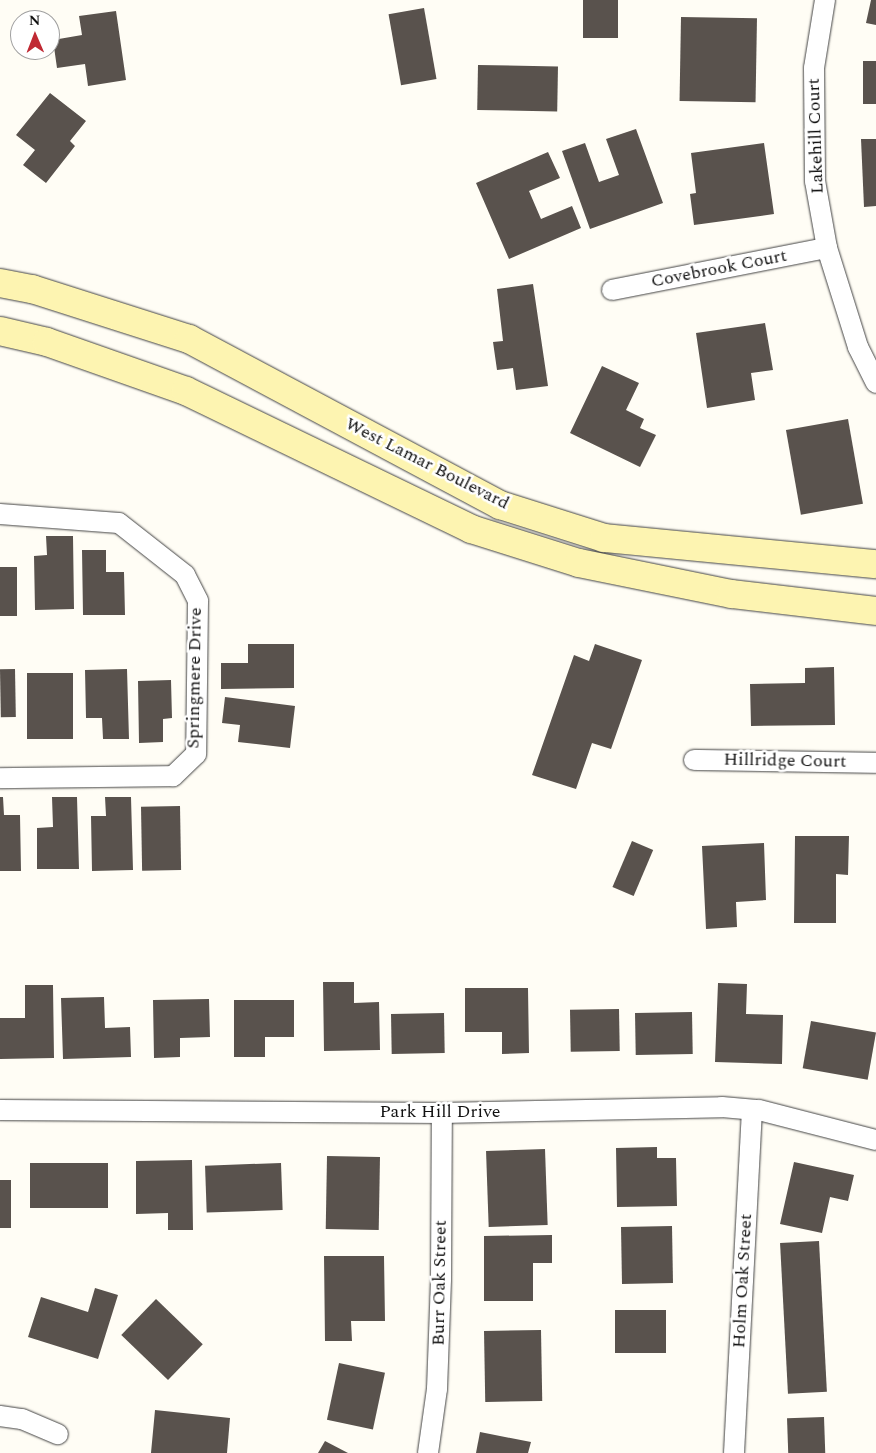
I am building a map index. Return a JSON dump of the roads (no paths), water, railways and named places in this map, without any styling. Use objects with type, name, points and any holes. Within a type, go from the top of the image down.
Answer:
[{"type":"main road","name":"West Lamar Boulevard","points":[[0,283],[32,288],[189,340],[500,505],[604,538],[876,564]]},
{"type":"main road","name":"West Lamar Boulevard","points":[[0,331],[47,342],[186,391],[471,529],[579,564],[732,594],[876,611]]},
{"type":"street","name":"Lakehill Court","points":[[825,0],[814,68],[815,181],[827,248],[858,347],[876,383]]},
{"type":"street","name":"Covebrook Court","points":[[612,290],[827,248]]},
{"type":"street","name":"Springmere Drive","points":[[0,514],[120,523],[185,575],[198,601],[196,754],[173,776],[0,778]]},
{"type":"street","name":"Hillridge Court","points":[[694,760],[876,763]]},
{"type":"street","name":"Park Hill Drive","points":[[0,1110],[442,1113],[722,1107],[752,1110],[876,1140]]},
{"type":"street","name":"Holm Oak Street","points":[[734,1453],[752,1110]]},
{"type":"street","name":"Burr Oak Street","points":[[428,1453],[437,1389],[440,1316],[442,1113]]},
{"type":"street","points":[[0,1416],[22,1420],[58,1434]]}]
